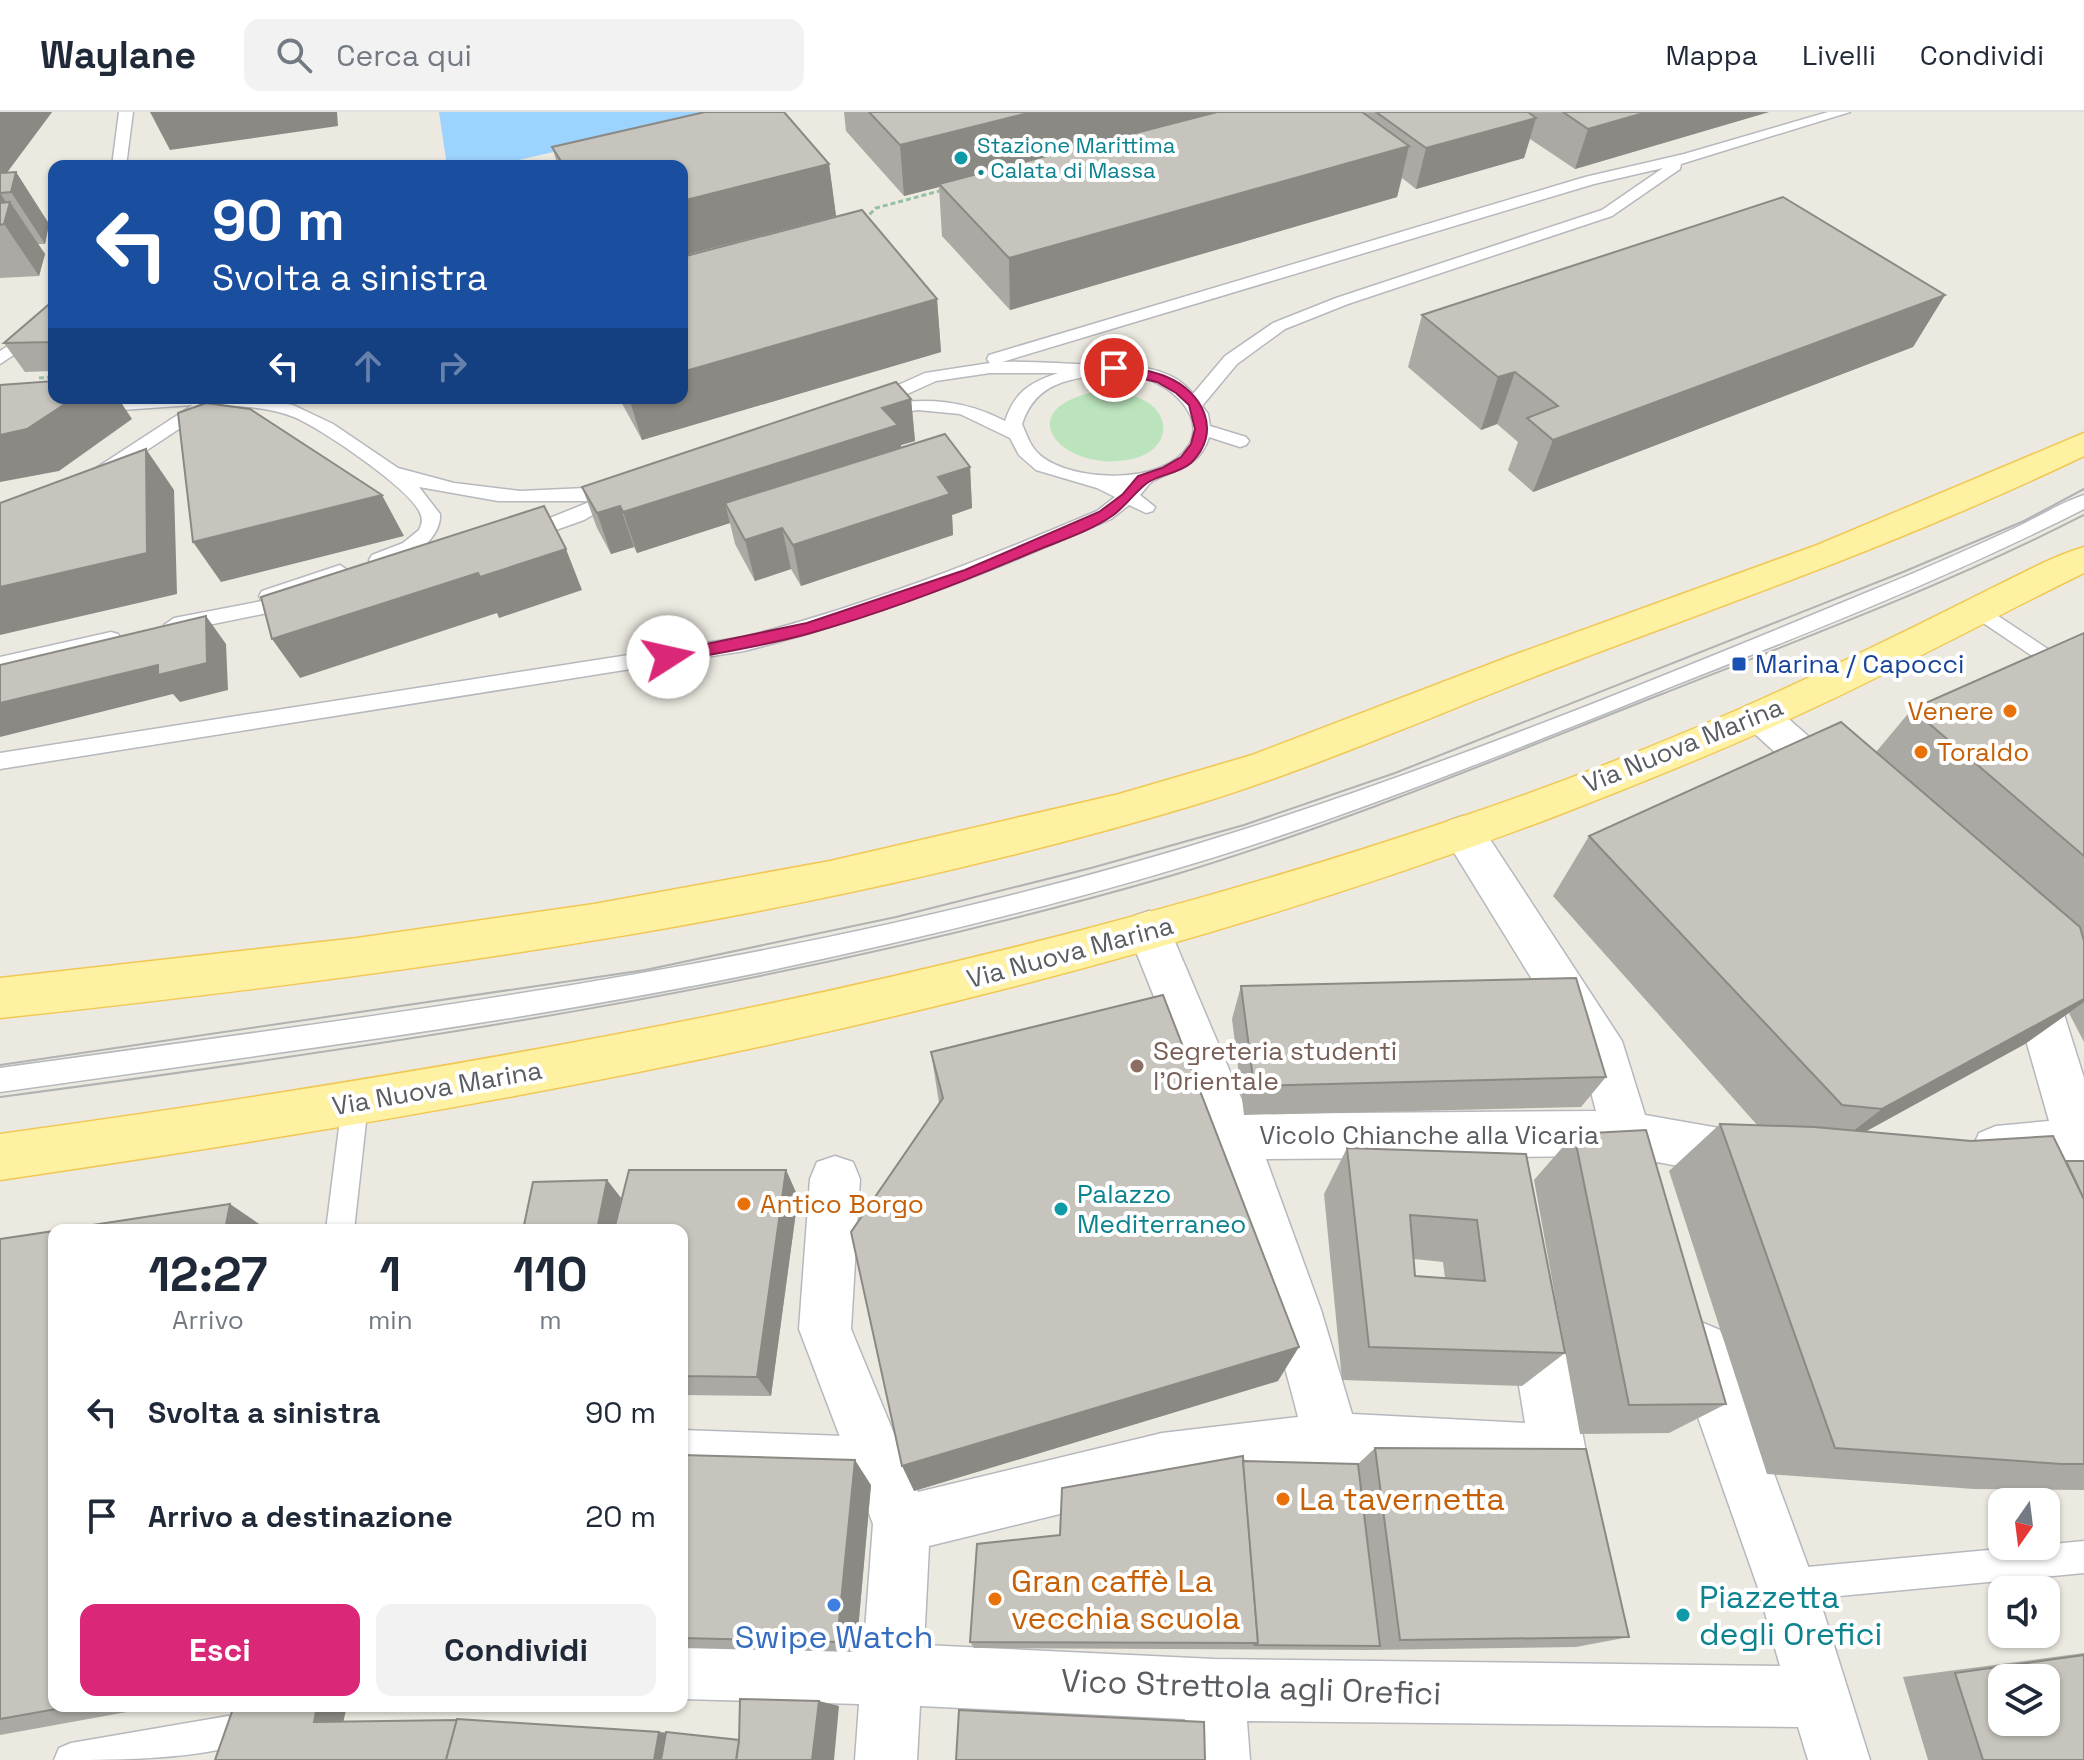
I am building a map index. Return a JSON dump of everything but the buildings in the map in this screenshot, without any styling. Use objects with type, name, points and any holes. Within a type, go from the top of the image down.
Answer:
[{"type":"main road","points":[[0,998],[408,952],[700,905],[1075,823],[1222,780],[1347,736],[1505,672],[1915,520],[2084,443]]},
{"type":"main road","name":"Via Nuova Marina","points":[[0,1157],[355,1104],[885,1001],[1179,923],[1463,833],[1760,716],[2084,559]]},
{"type":"street","points":[[1760,716],[1860,806]]},
{"type":"street","points":[[1463,833],[1605,1056],[1623,1133],[1650,1206]]},
{"type":"street","points":[[1149,929],[1235,1137],[1318,1383],[1332,1441]]},
{"type":"street","points":[[1953,1154],[2082,1143],[2017,947],[2072,969]]},
{"type":"street","name":"Vicolo Chianche alla Vicaria","points":[[1235,1137],[1506,1159],[1623,1133],[1795,1165]]},
{"type":"street","points":[[835,1179],[825,1329],[902,1524],[886,1760]]},
{"type":"street","points":[[902,1524],[1162,1461],[1332,1441],[1558,1452],[1526,1272]]},
{"type":"street","points":[[1687,1308],[1786,1585],[1839,1760]]},
{"type":"street","name":"Vico Strettola agli Orefici","points":[[688,1669],[894,1674],[1214,1690],[1820,1697]]},
{"type":"street","points":[[1214,1690],[1219,1760]]},
{"type":"lane","points":[[120,160],[126,112]]},
{"type":"lane","points":[[967,369],[1010,366],[1114,368],[1162,379],[1194,404],[1201,416],[1202,429],[1197,445],[1185,460],[1167,472],[1143,480],[1101,483],[1070,477],[1044,466],[1025,451],[1015,434],[987,416],[963,407],[932,404],[860,412],[927,378],[967,369],[1574,184],[1687,158],[1843,112]]},
{"type":"lane","points":[[1194,404],[1231,360],[1279,326],[1342,301],[1607,213],[1687,158]]},
{"type":"lane","points":[[0,359],[48,324]]},
{"type":"lane","points":[[1015,434],[1015,415],[1024,399],[1040,385],[1062,374],[1088,369]]},
{"type":"lane","points":[[77,408],[138,404]]},
{"type":"lane","points":[[82,485],[207,404]]},
{"type":"lane","points":[[230,612],[295,585],[416,546],[428,535],[430,518],[426,505],[389,471],[319,421],[265,404]]},
{"type":"lane","points":[[1202,429],[1240,441]]},
{"type":"lane","points":[[389,471],[493,497],[538,499],[630,489],[577,516],[509,541]]},
{"type":"lane","points":[[1137,502],[1143,480]]},
{"type":"lane","points":[[1101,483],[1137,502]]},
{"type":"lane","points":[[0,1080],[406,1023],[656,983],[873,937],[1098,882],[1299,821],[1418,778],[1942,569],[2009,541],[2084,501]]},
{"type":"lane","points":[[0,761],[744,644],[808,628],[970,573],[1137,502]]},
{"type":"lane","points":[[0,664],[230,612],[358,587]]},
{"type":"lane","points":[[1977,609],[2084,683]]},
{"type":"lane","points":[[341,1224],[355,1104]]},
{"type":"lane","points":[[688,1445],[871,1452]]},
{"type":"lane","points":[[1786,1585],[2084,1557]]},
{"type":"lane","points":[[71,1760],[227,1733]]},
{"type":"path","points":[[855,229],[876,208],[951,188]]},
{"type":"green space","points":[[1094,392],[1134,396],[1155,409],[1161,416],[1163,432],[1155,447],[1139,457],[1114,461],[1090,459],[1070,451],[1056,440],[1050,427],[1053,414],[1067,401]]},
{"type":"water","points":[[439,112],[726,112],[519,160],[446,160]]},
{"type":"tram line","points":[[0,1065],[645,970],[896,917],[1091,868],[1244,825],[1395,773],[1903,572],[2024,521],[2084,489]]},
{"type":"tram line","points":[[0,1097],[295,1056],[589,1009],[881,950],[1170,876],[1294,835],[1479,767],[1928,588],[2084,515]]},
{"type":"place","name":"Stazione Marittima • Calata di Massa","points":[[961,158]]},
{"type":"place","name":"Marina / Capocci","points":[[1739,664]]},
{"type":"place","name":"Venere","points":[[2010,711]]},
{"type":"place","name":"Toraldo","points":[[1921,752]]},
{"type":"place","name":"Segreteria studenti l'Orientale","points":[[1137,1066]]},
{"type":"place","name":"Antico Borgo","points":[[744,1204]]},
{"type":"place","name":"Palazzo Mediterraneo","points":[[1061,1209]]},
{"type":"place","name":"La tavernetta","points":[[1283,1499]]},
{"type":"place","name":"Gran caffè La vecchia scuola","points":[[995,1599]]},
{"type":"place","name":"Swipe Watch","points":[[834,1605]]},
{"type":"place","name":"Piazzetta degli Orefici","points":[[1683,1615]]},
{"type":"route","points":[[668,657],[744,644],[808,628],[970,573],[1104,515],[1128,497],[1143,480],[1167,472],[1185,460],[1197,445],[1202,429],[1201,416],[1180,390],[1162,379],[1114,368]]}]
